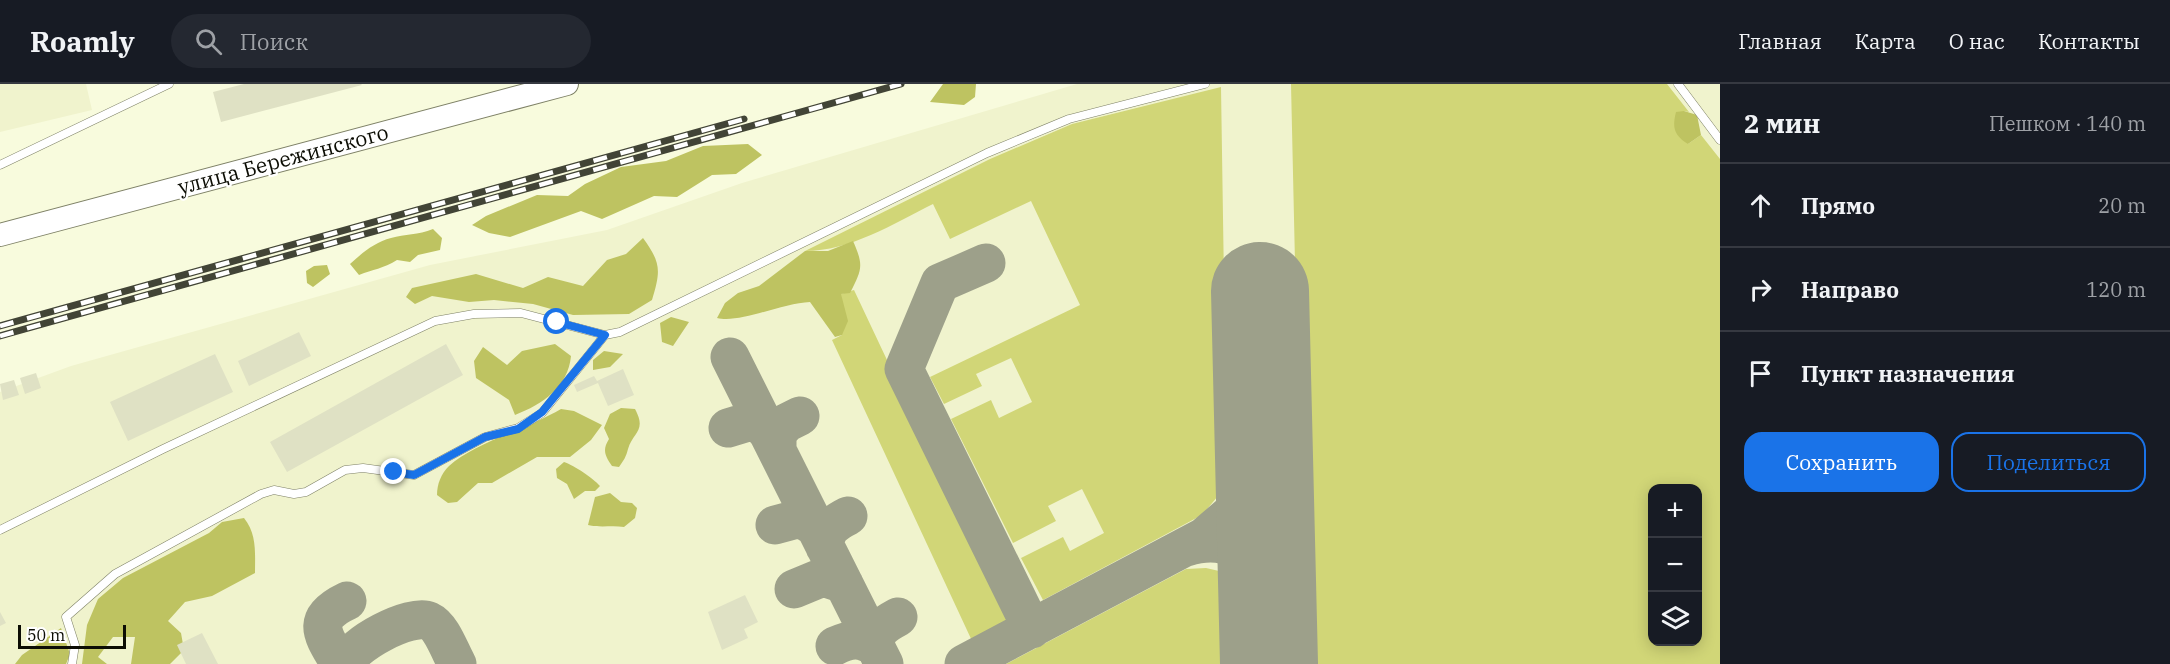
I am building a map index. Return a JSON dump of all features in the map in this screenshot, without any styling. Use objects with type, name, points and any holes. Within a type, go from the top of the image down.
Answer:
[{"type":"main road","name":"улица Бережинского","points":[[0,235],[567,84]]},
{"type":"lane","points":[[0,165],[169,84]]},
{"type":"lane","points":[[0,530],[163,449],[435,321],[474,314],[521,313],[605,335],[620,332],[987,153],[1069,119],[1205,84]]},
{"type":"lane","points":[[1678,84],[1720,140]]},
{"type":"lane","points":[[72,664],[75,645],[66,617],[124,568],[261,494],[274,490],[294,494],[306,492],[345,470],[363,468],[414,475],[485,437],[518,429],[542,412],[605,335]]},
{"type":"shaded area","points":[[0,84],[86,84],[92,110],[0,132]]},
{"type":"shaded area","points":[[1077,84],[1720,84],[1720,664],[0,664],[0,392],[71,366],[430,265],[607,230],[742,183]]},
{"type":"green space","points":[[943,84],[976,84],[975,97],[964,105],[930,102]]},
{"type":"green space","points":[[1291,84],[1667,84],[1689,112],[1684,111],[1688,144],[1701,135],[1720,159],[1720,664],[1304,664]]},
{"type":"green space","points":[[1221,87],[1227,477],[1218,496],[1202,515],[1043,600],[1021,558],[1063,537],[1070,551],[1104,533],[1082,489],[1048,506],[1056,521],[1013,543],[951,419],[991,400],[999,418],[1032,402],[1011,358],[976,374],[982,386],[944,404],[930,377],[1080,305],[1031,201],[950,239],[933,204],[887,228],[855,241],[822,250],[805,251],[990,159],[1072,124]]},
{"type":"green space","points":[[1684,111],[1697,115],[1701,135],[1688,144],[1677,134],[1674,127],[1676,112]]},
{"type":"green space","points":[[748,144],[762,155],[736,174],[712,175],[677,197],[654,196],[602,219],[581,211],[510,237],[489,233],[472,225],[486,216],[537,195],[568,196],[585,184],[621,167],[666,161],[703,146]]},
{"type":"green space","points":[[433,229],[442,238],[440,250],[418,255],[410,262],[397,260],[359,275],[350,264],[380,242]]},
{"type":"green space","points":[[643,238],[658,267],[657,281],[652,300],[629,314],[573,315],[533,304],[494,300],[469,302],[432,296],[415,304],[406,297],[412,288],[476,274],[523,288],[548,277],[583,286],[607,260],[626,254]]},
{"type":"green space","points":[[853,241],[859,256],[860,267],[850,293],[841,294],[848,321],[842,335],[835,337],[810,302],[749,316],[717,318],[725,303],[738,293],[759,286],[805,251],[828,251]]},
{"type":"green space","points":[[327,265],[330,274],[313,287],[307,283],[306,271],[314,266]]},
{"type":"green space","points":[[854,290],[1011,623],[973,643],[832,340],[842,335],[841,294]]},
{"type":"green space","points":[[671,317],[689,322],[673,346],[662,342],[660,323]]},
{"type":"green space","points":[[555,344],[571,356],[565,377],[544,400],[525,411],[515,415],[509,400],[476,378],[474,361],[483,347],[507,365],[522,351]]},
{"type":"green space","points":[[604,351],[623,354],[610,367],[593,370],[593,360]]},
{"type":"green space","points":[[621,408],[635,409],[640,422],[638,431],[619,467],[612,466],[606,456],[605,450],[609,439],[604,428],[610,414]]},
{"type":"green space","points":[[561,409],[574,411],[602,425],[591,440],[570,457],[537,457],[492,483],[478,483],[457,502],[448,503],[437,495],[444,472],[460,458]]},
{"type":"green space","points":[[564,462],[584,472],[600,486],[595,491],[585,491],[574,499],[567,484],[557,478],[556,469]]},
{"type":"green space","points":[[610,493],[621,502],[632,503],[637,508],[635,518],[624,527],[588,525],[595,497]]},
{"type":"green space","points":[[244,518],[253,537],[255,573],[212,596],[185,602],[168,621],[181,633],[184,650],[170,664],[131,664],[135,637],[113,637],[98,657],[107,664],[82,664],[87,625],[98,599],[123,578],[209,533],[222,522]]},
{"type":"green space","points":[[1206,568],[1219,571],[1231,588],[1232,664],[1006,664],[1186,569]]},
{"type":"green space","points":[[61,628],[70,654],[66,664],[15,664],[22,655]]},
{"type":"building","points":[[244,84],[362,85],[221,122],[213,92]]},
{"type":"building","points":[[299,332],[311,356],[249,386],[238,361]]},
{"type":"building","points":[[446,344],[463,375],[287,472],[270,442]]},
{"type":"building","points":[[215,354],[233,392],[128,441],[110,402]]},
{"type":"building","points":[[623,369],[634,395],[608,406],[598,383],[577,392],[574,385],[594,376],[597,381]]},
{"type":"building","points":[[36,373],[41,388],[25,394],[20,378]]},
{"type":"building","points":[[14,380],[19,395],[3,400],[0,384]]},
{"type":"building","points":[[745,595],[758,622],[744,629],[748,638],[722,650],[708,612]]},
{"type":"building","points":[[0,612],[6,623],[0,626]]},
{"type":"building","points":[[202,633],[218,664],[186,664],[177,645]]},
{"type":"taxiway","points":[[986,263],[940,283],[904,369],[1032,629]]},
{"type":"taxiway","points":[[730,357],[884,664]]},
{"type":"taxiway","points":[[777,450],[777,434],[786,423],[800,416]]},
{"type":"taxiway","points":[[728,428],[751,421],[762,426],[769,434]]},
{"type":"taxiway","points":[[964,664],[1204,537],[1240,506],[1264,471]]},
{"type":"taxiway","points":[[825,547],[828,532],[838,521],[848,516]]},
{"type":"taxiway","points":[[775,525],[801,518],[815,527]]},
{"type":"taxiway","points":[[1186,547],[1215,543],[1237,550],[1254,567],[1268,593]]},
{"type":"taxiway","points":[[794,589],[823,577],[844,584]]},
{"type":"taxiway","points":[[340,664],[323,628],[327,614],[347,601]]},
{"type":"taxiway","points":[[875,647],[878,632],[898,617]]},
{"type":"taxiway","points":[[346,664],[358,648],[382,632],[420,620],[434,624],[457,664]]},
{"type":"taxiway","points":[[835,646],[855,640],[875,647]]},
{"type":"runway","points":[[1260,291],[1269,664]]},
{"type":"railway","points":[[0,336],[901,84]]},
{"type":"railway","points":[[0,326],[744,119]]},
{"type":"route","points":[[394,472],[414,475],[485,437],[518,429],[542,412],[605,335],[557,322]]}]
